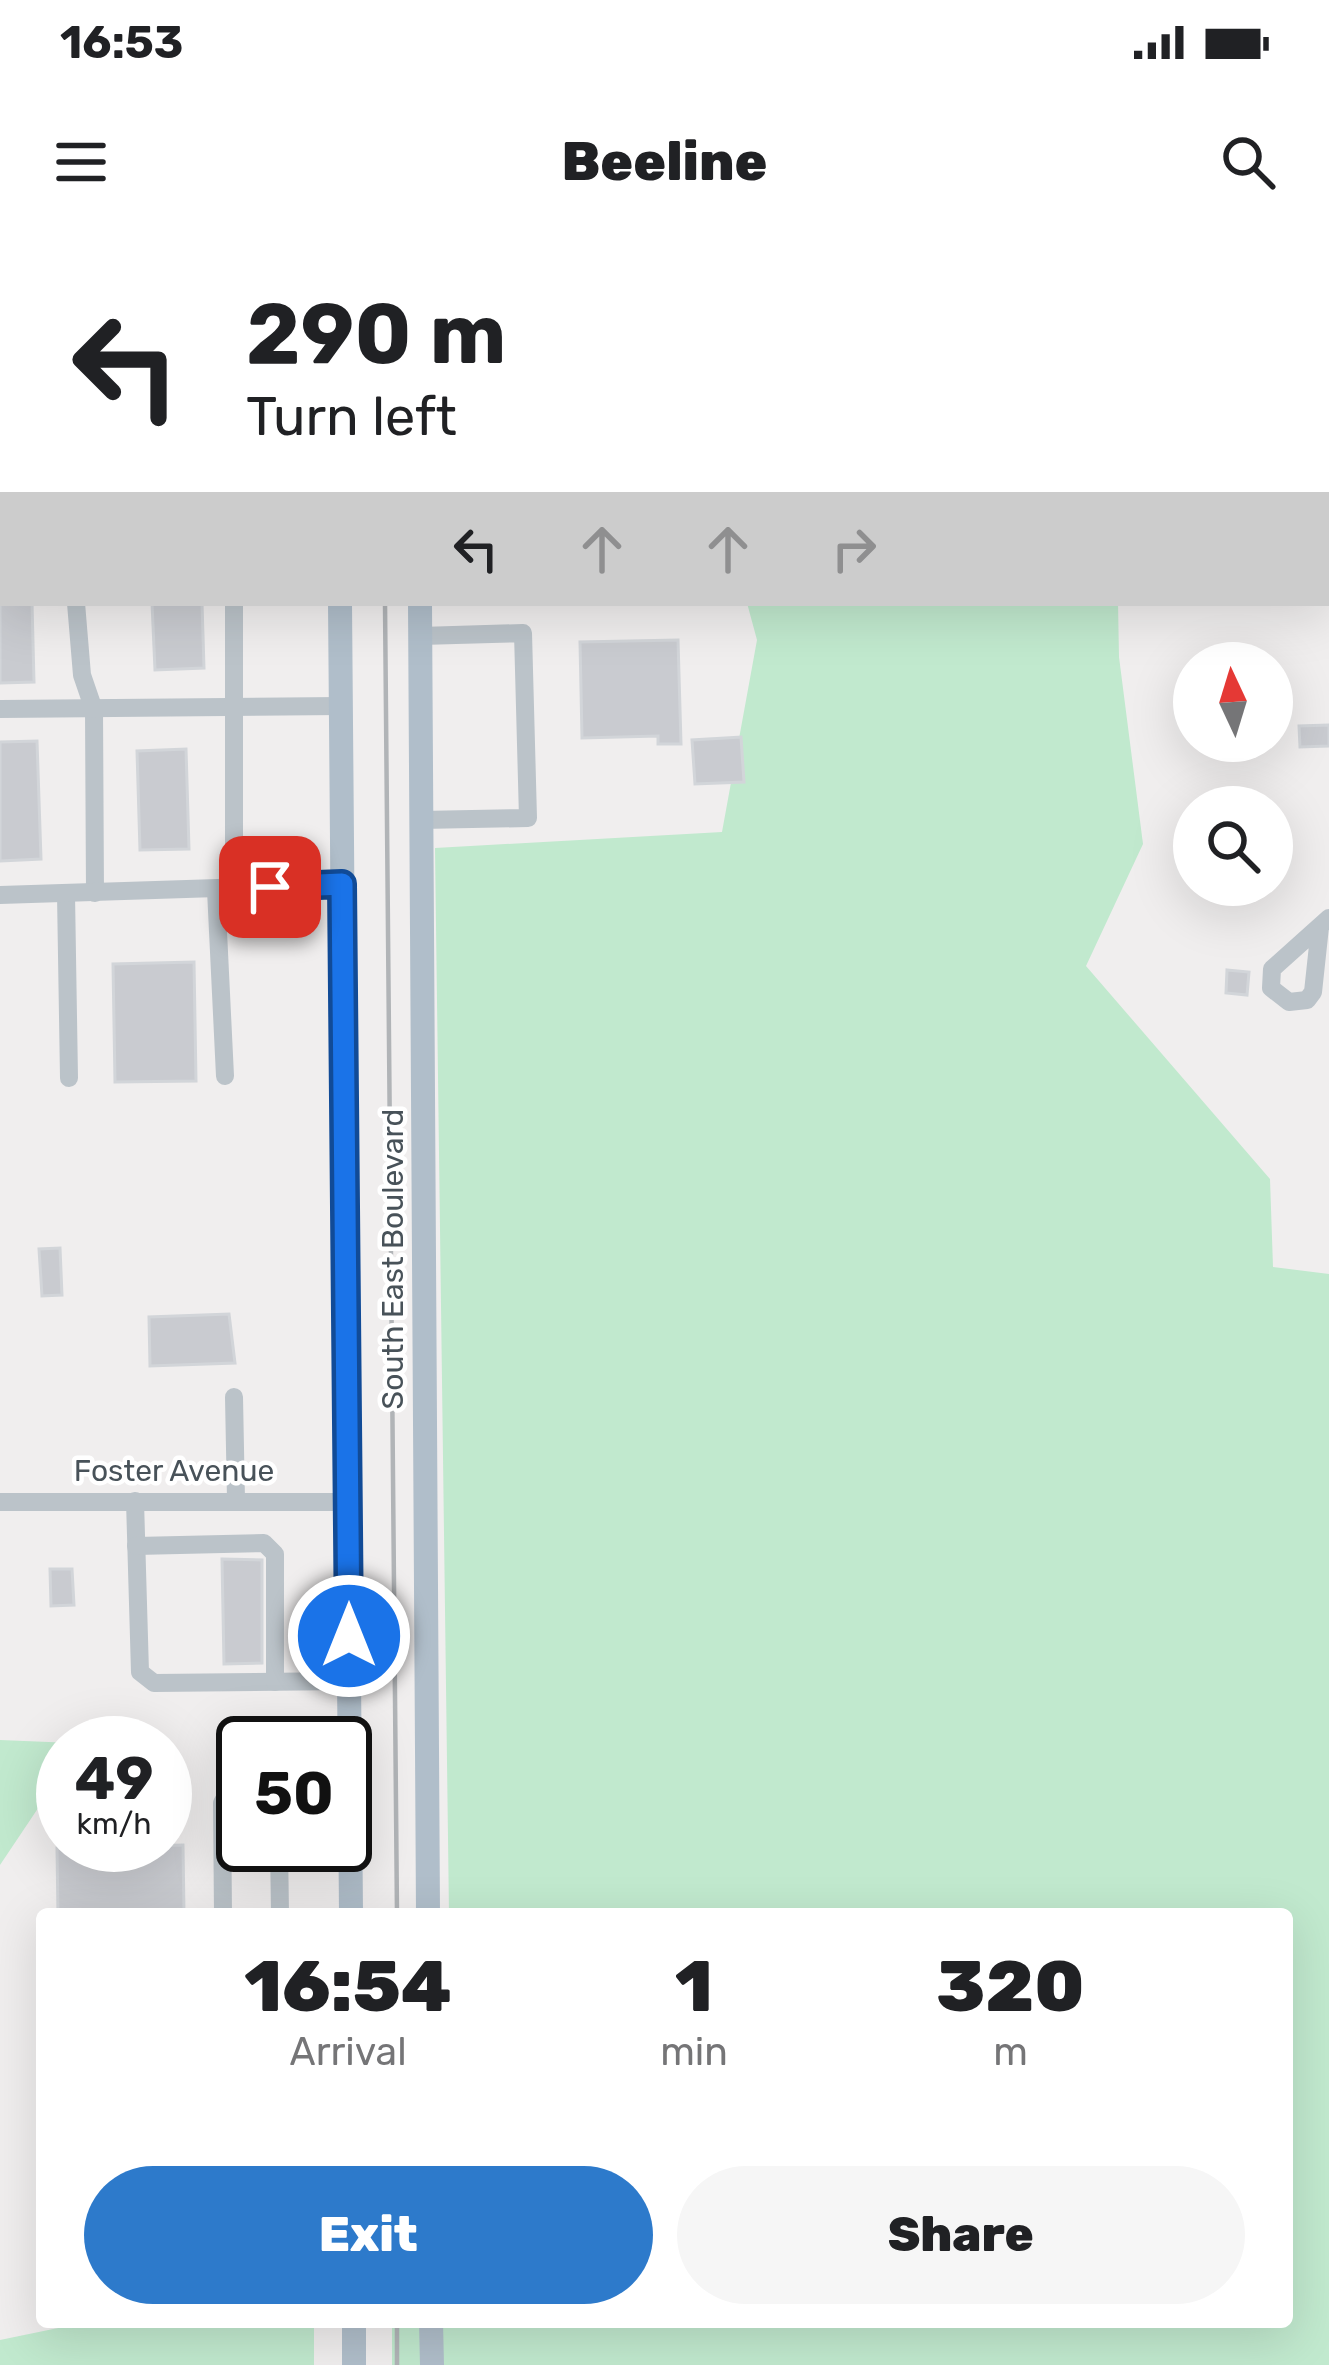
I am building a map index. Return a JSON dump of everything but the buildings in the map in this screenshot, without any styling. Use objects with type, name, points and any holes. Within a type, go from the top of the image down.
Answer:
[{"type":"main road","points":[[340,606],[348,1716]]},
{"type":"main road","name":"South East Boulevard","points":[[420,606],[428,1908]]},
{"type":"main road","points":[[350,1872],[351,1908]]},
{"type":"main road","points":[[354,2328],[354,2365]]},
{"type":"main road","points":[[431,2328],[432,2365]]},
{"type":"street","points":[[76,606],[82,675],[94,710],[95,893]]},
{"type":"street","points":[[225,1076],[234,606]]},
{"type":"street","points":[[420,636],[523,633],[528,818],[422,820]]},
{"type":"street","points":[[0,709],[341,706]]},
{"type":"street","points":[[0,895],[342,884]]},
{"type":"street","points":[[66,894],[69,1078]]},
{"type":"street","points":[[234,1397],[236,1500]]},
{"type":"street","points":[[135,1501],[140,1672],[154,1683],[349,1681]]},
{"type":"street","name":"Foster Avenue","points":[[0,1502],[348,1502]]},
{"type":"street","points":[[136,1546],[263,1543],[275,1554],[274,1682]]},
{"type":"street","points":[[223,1872],[224,1908]]},
{"type":"street","points":[[279,1872],[280,1908]]},
{"type":"green space","points":[[748,606],[1118,606],[1119,657],[1143,844],[1086,966],[1270,1179],[1273,1267],[1329,1274],[1329,2365],[392,2365],[392,2328],[1293,2328],[1293,1908],[449,1908],[435,848],[722,832],[757,640]]},
{"type":"green space","points":[[0,1740],[36,1741],[36,1811],[0,1865]]},
{"type":"green space","points":[[58,2328],[314,2328],[314,2365],[0,2365],[0,2340]]},
{"type":"railway","points":[[385,606],[397,1908]]},
{"type":"railway","points":[[397,2328],[397,2365]]},
{"type":"route","points":[[270,887],[342,884],[349,1636]]}]
